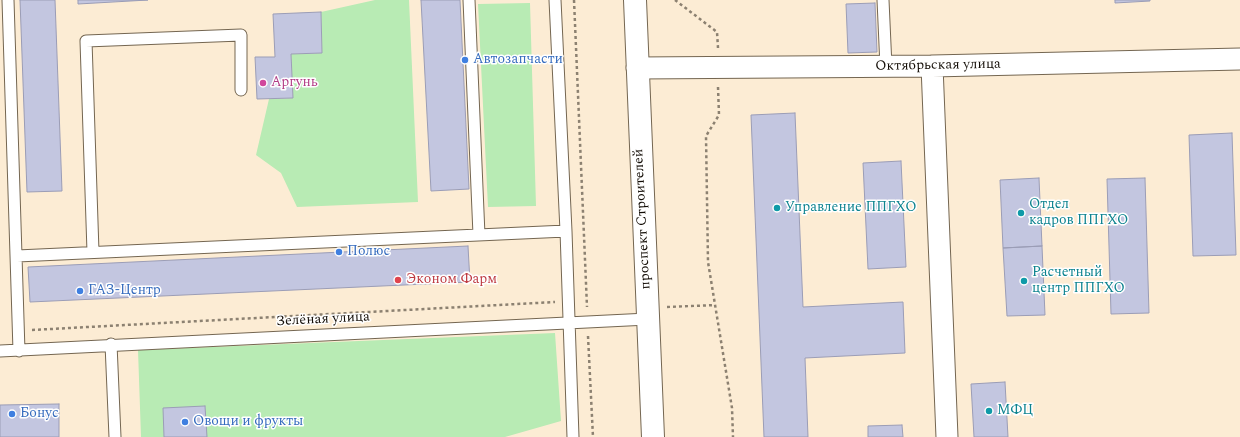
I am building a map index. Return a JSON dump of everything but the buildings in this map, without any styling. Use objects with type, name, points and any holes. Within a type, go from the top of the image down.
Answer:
[{"type":"street","name":"проспект Строителей","points":[[635,0],[636,68],[653,437]]},
{"type":"street","name":"Октябрьская улица","points":[[636,68],[718,69],[886,67],[1240,59]]},
{"type":"street","points":[[932,66],[947,437]]},
{"type":"lane","points":[[8,0],[19,351]]},
{"type":"lane","points":[[469,0],[479,235]]},
{"type":"lane","points":[[555,0],[566,231],[573,437]]},
{"type":"lane","points":[[883,0],[886,67]]},
{"type":"lane","points":[[93,252],[86,41],[241,35],[241,90]]},
{"type":"lane","points":[[17,256],[566,231]]},
{"type":"lane","name":"Зелёная улица","points":[[0,351],[111,344],[648,319]]},
{"type":"lane","points":[[111,344],[115,437]]},
{"type":"path","points":[[574,0],[592,437]]},
{"type":"path","points":[[675,0],[717,32],[719,115],[706,136],[708,262],[732,408],[733,437]]},
{"type":"path","points":[[28,331],[568,302]]},
{"type":"green space","points":[[375,0],[409,0],[418,202],[297,207],[281,173],[256,155],[269,99],[293,98],[291,54],[322,53],[321,12]]},
{"type":"green space","points":[[530,3],[536,206],[488,207],[478,4]]},
{"type":"green space","points":[[555,333],[561,421],[505,437],[141,437],[138,350]]},
{"type":"place","name":"Автозапчасти","points":[[465,60]]},
{"type":"place","name":"Аргунь","points":[[263,83]]},
{"type":"place","name":"Управление ППГХО","points":[[777,208]]},
{"type":"place","name":"Отдел кадров ППГХО","points":[[1021,213]]},
{"type":"place","name":"Полюс","points":[[339,252]]},
{"type":"place","name":"Эконом Фарм","points":[[398,280]]},
{"type":"place","name":"Расчетный центр ППГХО","points":[[1024,281]]},
{"type":"place","name":"ГАЗ-Центр","points":[[80,291]]},
{"type":"place","name":"МФЦ","points":[[989,411]]},
{"type":"place","name":"Бонус","points":[[12,414]]},
{"type":"place","name":"Овощи и фрукты","points":[[185,422]]}]
